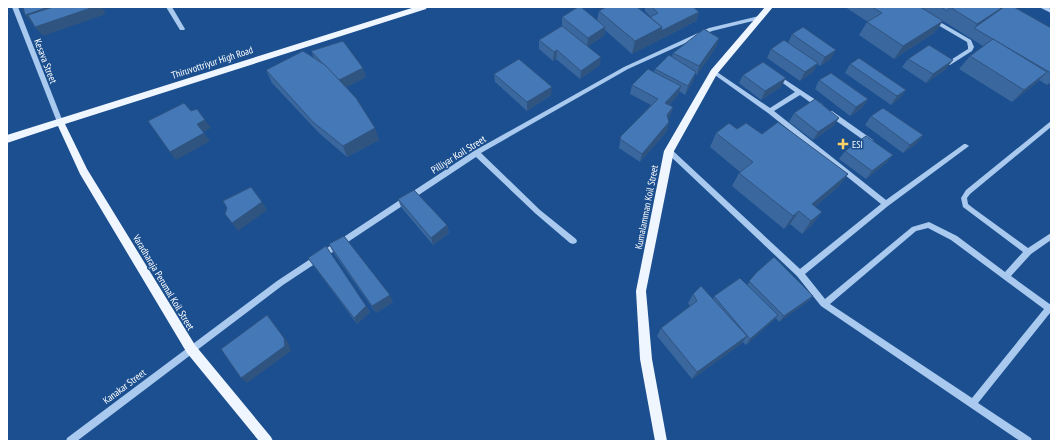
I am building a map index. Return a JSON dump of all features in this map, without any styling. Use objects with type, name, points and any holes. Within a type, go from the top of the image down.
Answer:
[{"type":"main road","name":"Thiruvottriyur High Road","points":[[7,139],[423,7]]},
{"type":"main road","name":"Kumalamman Koil Street","points":[[661,441],[646,360],[641,291],[669,151],[714,72],[758,18],[769,7]]},
{"type":"main road","name":"Varadharaja Perumal Koil Street","points":[[60,122],[83,171],[191,349],[267,441]]},
{"type":"street","name":"Kesava Street","points":[[15,7],[60,122]]},
{"type":"street","points":[[169,7],[182,29]]},
{"type":"street","points":[[1042,7],[1051,11]]},
{"type":"street","name":"Pilliyar Koil Street","points":[[191,349],[280,283],[476,153],[626,68],[711,29],[758,18]]},
{"type":"street","points":[[930,18],[969,41],[971,46],[970,50],[948,64]]},
{"type":"street","points":[[714,72],[770,111],[886,204]]},
{"type":"street","points":[[774,74],[876,146]]},
{"type":"street","points":[[770,111],[800,92]]},
{"type":"street","points":[[1028,252],[970,210],[965,205],[964,198],[968,192],[1051,123]]},
{"type":"street","points":[[800,274],[886,204],[966,146]]},
{"type":"street","points":[[669,151],[800,274],[824,304],[1028,441]]},
{"type":"street","points":[[476,153],[538,212],[573,242]]},
{"type":"street","points":[[824,304],[914,229],[929,225],[954,238],[1050,309],[972,403]]},
{"type":"street","points":[[1006,276],[1028,252],[1051,236]]},
{"type":"street","name":"Kanakar Street","points":[[70,441],[191,349]]},
{"type":"building","points":[[23,7],[49,7],[25,15]]},
{"type":"building","points":[[53,7],[94,7],[35,27],[28,15]]},
{"type":"building","points":[[578,7],[581,7],[605,27],[588,38],[562,17]]},
{"type":"building","points":[[606,7],[637,7],[662,27],[635,41],[599,11]]},
{"type":"building","points":[[652,7],[693,7],[699,12],[661,31],[662,27],[650,17],[658,13]]},
{"type":"building","points":[[872,7],[920,7],[943,21],[903,46],[867,22],[882,13]]},
{"type":"building","points":[[941,7],[950,7],[947,11]]},
{"type":"building","points":[[950,7],[1003,7],[977,24]]},
{"type":"building","points":[[1004,7],[1014,7],[1051,28],[1051,73],[974,28]]},
{"type":"building","points":[[562,26],[601,57],[581,71],[557,50],[554,52],[539,40]]},
{"type":"building","points":[[803,27],[836,50],[825,57],[792,34]]},
{"type":"building","points":[[704,29],[719,38],[699,66],[673,53]]},
{"type":"building","points":[[993,39],[1047,72],[1024,90],[970,56]]},
{"type":"building","points":[[784,40],[818,63],[805,72],[771,49]]},
{"type":"building","points":[[343,41],[363,68],[339,80],[311,51]]},
{"type":"building","points":[[929,45],[953,60],[933,74],[908,59]]},
{"type":"building","points":[[303,51],[325,65],[356,98],[375,128],[343,146],[313,122],[266,70]]},
{"type":"building","points":[[669,55],[696,72],[688,86],[655,69]]},
{"type":"building","points":[[859,58],[906,90],[897,96],[850,64]]},
{"type":"building","points":[[519,59],[552,87],[527,102],[494,74]]},
{"type":"building","points":[[763,62],[786,78],[765,91],[743,75]]},
{"type":"building","points":[[648,69],[681,86],[665,103],[673,107],[667,115],[669,122],[642,154],[620,139],[621,136],[658,99],[632,85]]},
{"type":"building","points":[[831,73],[868,99],[856,107],[819,80]]},
{"type":"building","points":[[815,99],[839,118],[818,132],[794,113]]},
{"type":"building","points":[[184,103],[191,111],[197,109],[205,120],[197,124],[204,133],[170,152],[148,121]]},
{"type":"building","points":[[883,108],[923,135],[910,145],[871,116]]},
{"type":"building","points":[[778,122],[848,174],[812,204],[822,212],[811,221],[799,211],[793,216],[739,173],[753,162],[716,133],[729,123],[737,129],[746,123],[762,134]]},
{"type":"building","points":[[866,136],[893,155],[872,171],[845,151]]},
{"type":"building","points":[[251,187],[262,202],[232,223],[225,214],[227,208],[223,201]]},
{"type":"building","points":[[414,190],[447,225],[431,238],[398,199]]},
{"type":"building","points":[[344,236],[390,295],[372,306],[329,244]]},
{"type":"building","points":[[326,246],[366,306],[354,318],[308,258]]},
{"type":"building","points":[[774,257],[813,296],[784,316],[749,281]]},
{"type":"building","points":[[740,278],[778,315],[750,339],[714,296]]},
{"type":"building","points":[[701,286],[747,336],[697,372],[661,328],[697,301],[693,294]]},
{"type":"building","points":[[267,315],[284,338],[285,346],[241,378],[221,349]]},
{"type":"place","name":"ESI","points":[[843,144]]}]
